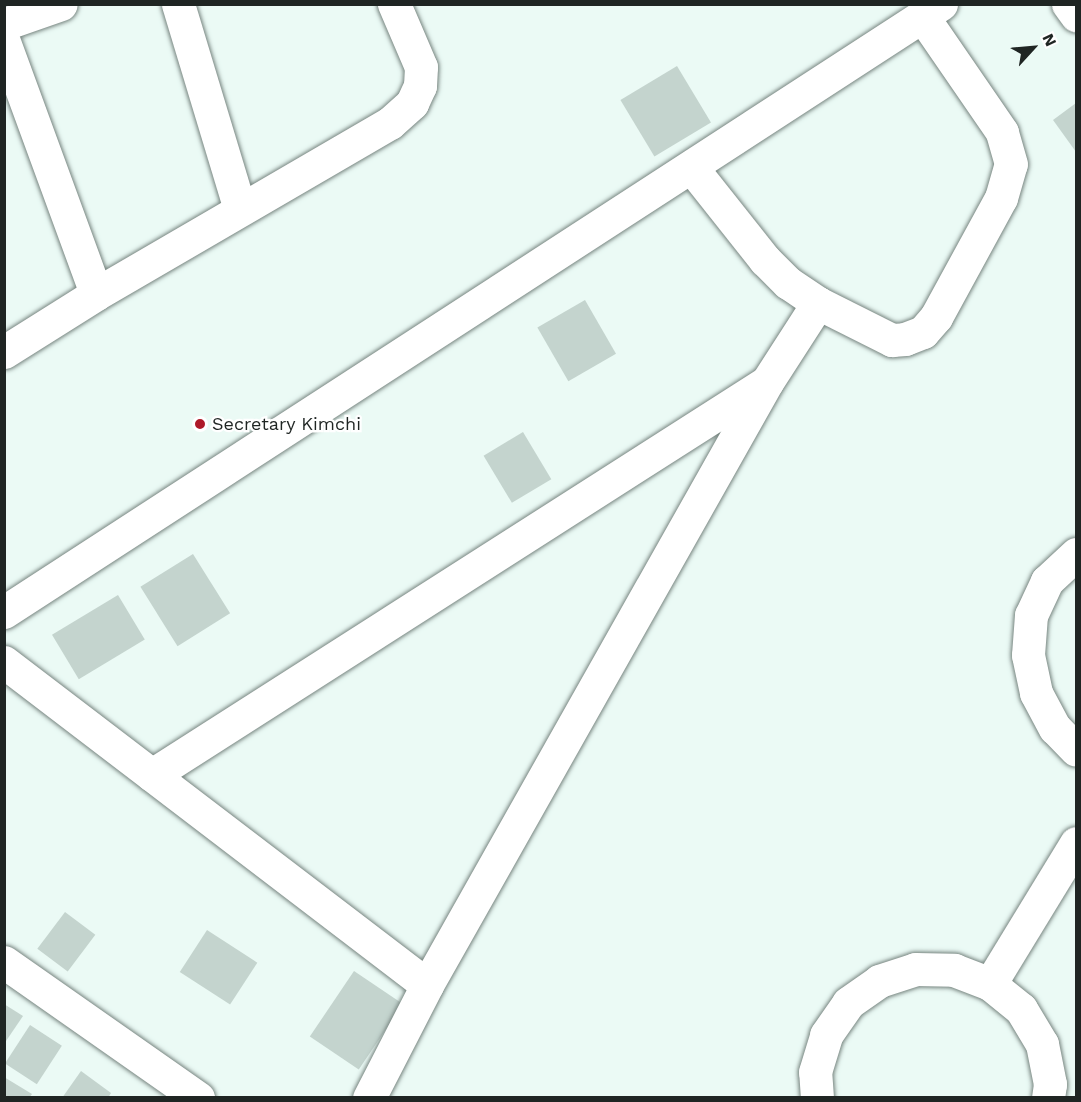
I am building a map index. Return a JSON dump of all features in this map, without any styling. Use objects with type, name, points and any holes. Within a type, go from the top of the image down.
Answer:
[{"type":"street","points":[[4,24],[61,4]]},
{"type":"street","points":[[178,4],[240,209]]},
{"type":"street","points":[[4,352],[96,294],[390,123],[412,103],[420,86],[422,67],[394,4]]},
{"type":"street","points":[[1068,4],[1077,15]]},
{"type":"street","points":[[4,612],[932,11],[1002,132],[1011,164],[1001,198],[936,317],[923,332],[905,339],[892,340],[818,303],[788,283],[765,260],[692,168]]},
{"type":"street","points":[[4,42],[96,294]]},
{"type":"street","points":[[369,1098],[427,985],[767,382],[818,303]]},
{"type":"street","points":[[152,775],[767,382]]},
{"type":"street","points":[[1077,554],[1047,581],[1031,615],[1028,655],[1036,693],[1055,728],[1077,750]]},
{"type":"street","points":[[4,662],[427,985]]},
{"type":"street","points":[[990,984],[1077,843]]},
{"type":"street","points":[[4,962],[198,1098]]},
{"type":"street","points":[[817,1098],[815,1072],[826,1035],[848,1003],[879,981],[915,969],[954,970],[990,984],[1021,1009],[1042,1044],[1050,1084],[1048,1098]]},
{"type":"building","points":[[677,66],[711,123],[654,157],[620,100]]},
{"type":"building","points":[[1076,103],[1076,152],[1053,120]]},
{"type":"building","points":[[585,300],[616,354],[568,381],[537,328]]},
{"type":"building","points":[[523,432],[551,479],[512,503],[484,456]]},
{"type":"building","points":[[193,554],[230,613],[178,646],[140,587]]},
{"type":"building","points":[[118,595],[145,640],[79,679],[52,635]]},
{"type":"building","points":[[65,912],[95,935],[68,972],[37,949]]},
{"type":"building","points":[[207,930],[257,963],[230,1005],[180,972]]},
{"type":"building","points":[[354,971],[403,1004],[359,1069],[310,1036]]},
{"type":"building","points":[[4,1004],[23,1016],[4,1044]]},
{"type":"building","points":[[30,1025],[62,1046],[37,1084],[5,1064]]},
{"type":"building","points":[[81,1071],[111,1093],[108,1098],[62,1098]]},
{"type":"building","points":[[4,1077],[32,1094],[29,1098],[4,1098]]},
{"type":"place","name":"Secretary Kimchi","points":[[200,424]]}]
